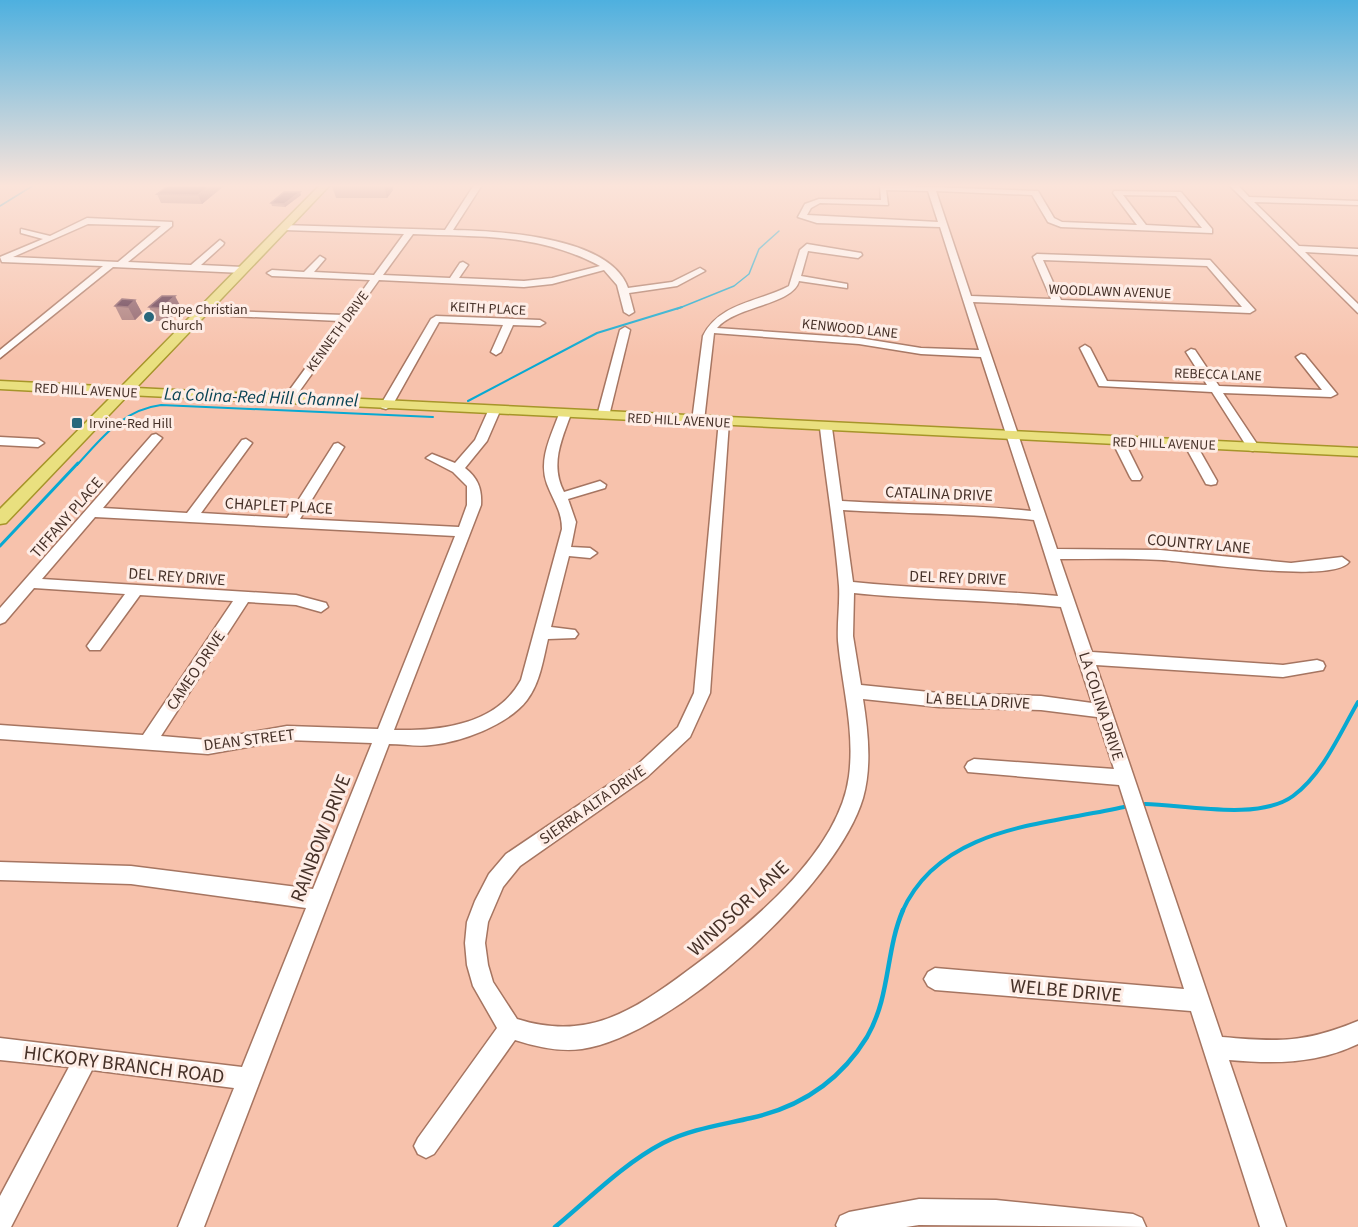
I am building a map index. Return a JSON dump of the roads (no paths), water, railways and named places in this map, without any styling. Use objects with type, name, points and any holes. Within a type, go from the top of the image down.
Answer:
[{"type":"main road","points":[[0,519],[270,242]]},
{"type":"main road","name":"RED HILL AVENUE","points":[[0,385],[826,428],[1358,452]]},
{"type":"street","points":[[1,259],[43,242]]},
{"type":"street","points":[[0,356],[145,242]]},
{"type":"street","name":"KENNETH DRIVE","points":[[287,401],[402,242]]},
{"type":"street","points":[[548,242],[572,249],[606,267],[626,291],[629,312]]},
{"type":"street","name":"LA COLINA DRIVE","points":[[949,242],[1273,1227]]},
{"type":"street","points":[[1290,242],[1358,310]]},
{"type":"street","points":[[193,268],[220,243]]},
{"type":"street","points":[[698,421],[711,330],[720,318],[730,312],[786,292],[798,278],[804,250],[807,247],[858,255]]},
{"type":"street","points":[[1297,249],[1358,252]]},
{"type":"street","name":"WOODLAWN AVENUE","points":[[969,299],[1250,310],[1210,263],[1037,257],[1058,302]]},
{"type":"street","points":[[1,259],[243,270]]},
{"type":"street","points":[[306,275],[320,259]]},
{"type":"street","points":[[453,281],[463,264]]},
{"type":"street","points":[[272,273],[534,283],[606,267]]},
{"type":"street","points":[[626,291],[674,284],[700,271]]},
{"type":"street","points":[[798,278],[843,286]]},
{"type":"street","points":[[231,313],[346,318]]},
{"type":"street","name":"KEITH PLACE","points":[[386,406],[436,320],[540,323]]},
{"type":"street","points":[[496,352],[509,322]]},
{"type":"street","points":[[603,416],[625,330]]},
{"type":"street","name":"KENWOOD LANE","points":[[711,330],[753,335],[859,341],[921,351],[987,354]]},
{"type":"street","name":"REBECCA LANE","points":[[1085,348],[1103,384],[1331,394],[1301,357]]},
{"type":"street","points":[[1191,352],[1254,447]]},
{"type":"street","points":[[432,458],[458,468],[481,441],[494,411]]},
{"type":"street","name":"DEAN STREET","points":[[0,732],[208,747],[287,733],[415,739],[447,735],[473,728],[494,717],[520,697],[529,681],[563,551],[569,517],[552,480],[550,467],[565,414]]},
{"type":"street","name":"SIERRA ALTA DRIVE","points":[[510,1028],[494,1009],[478,970],[475,932],[482,902],[496,878],[513,860],[641,772],[684,732],[702,693],[723,422]]},
{"type":"street","name":"WINDSOR LANE","points":[[510,1028],[540,1038],[570,1040],[597,1037],[619,1028],[652,1009],[711,967],[779,906],[830,844],[847,816],[858,774],[853,691],[846,640],[846,587],[838,505],[826,428]]},
{"type":"street","name":"TIFFANY PLACE","points":[[0,618],[156,438]]},
{"type":"street","points":[[0,441],[38,443]]},
{"type":"street","points":[[1118,441],[1136,477]]},
{"type":"street","points":[[191,517],[246,443]]},
{"type":"street","points":[[1190,444],[1211,481]]},
{"type":"street","points":[[291,522],[338,447]]},
{"type":"street","name":"RAINBOW DRIVE","points":[[191,1227],[464,532],[476,496],[471,480],[458,468]]},
{"type":"street","points":[[561,497],[600,485]]},
{"type":"street","name":"CATALINA DRIVE","points":[[838,505],[913,510],[972,509],[1040,516]]},
{"type":"street","name":"CHAPLET PLACE","points":[[93,512],[464,532]]},
{"type":"street","points":[[563,551],[590,553]]},
{"type":"street","name":"COUNTRY LANE","points":[[1052,554],[1160,555],[1291,568],[1342,562]]},
{"type":"street","name":"DEL REY DRIVE","points":[[30,583],[296,600],[321,607]]},
{"type":"street","name":"DEL REY DRIVE","points":[[846,587],[915,594],[991,595],[1068,602]]},
{"type":"street","points":[[95,646],[135,591]]},
{"type":"street","name":"CAMEO DRIVE","points":[[148,742],[243,598]]},
{"type":"street","points":[[543,633],[570,634]]},
{"type":"street","points":[[1086,658],[1283,671],[1317,666]]},
{"type":"street","name":"LA BELLA DRIVE","points":[[853,691],[939,700],[1041,703],[1104,711]]},
{"type":"street","points":[[974,767],[1126,778]]},
{"type":"street","points":[[0,871],[131,875],[320,900]]},
{"type":"street","name":"WELBE DRIVE","points":[[935,979],[1198,1001]]},
{"type":"street","points":[[426,1146],[510,1028]]},
{"type":"street","points":[[1214,1047],[1281,1053],[1311,1051],[1338,1043],[1358,1032]]},
{"type":"street","name":"HICKORY BRANCH ROAD","points":[[0,1049],[249,1080]]},
{"type":"street","points":[[0,1222],[86,1058]]},
{"type":"street","points":[[849,1225],[919,1212],[996,1213],[1133,1227]]},
{"type":"waterway","name":"La Colina-Red Hill Channel","points":[[682,307],[734,286],[749,274],[759,249],[766,242]]},
{"type":"waterway","name":"La Colina-Red Hill Channel","points":[[468,401],[597,333],[682,307]]},
{"type":"waterway","name":"La Colina-Red Hill Channel","points":[[677,309],[682,307]]},
{"type":"waterway","name":"La Colina-Red Hill Channel","points":[[77,465],[104,435],[124,419],[147,408],[161,405],[433,417]]},
{"type":"waterway","name":"La Colina-Red Hill Channel","points":[[0,546],[78,463]]},
{"type":"waterway","points":[[1145,804],[1222,810],[1242,810],[1279,804],[1304,787],[1322,765],[1358,702]]},
{"type":"waterway","points":[[903,911],[919,884],[941,862],[968,846],[997,834],[1029,825],[1124,807]]},
{"type":"waterway","points":[[555,1227],[620,1171],[648,1151],[695,1131],[786,1107],[818,1090],[832,1079],[856,1053],[875,1021],[897,926],[903,911]]},
{"type":"place","name":"Hope Christian Church","points":[[149,317]]},
{"type":"place","name":"Irvine-Red Hill","points":[[77,423]]}]
